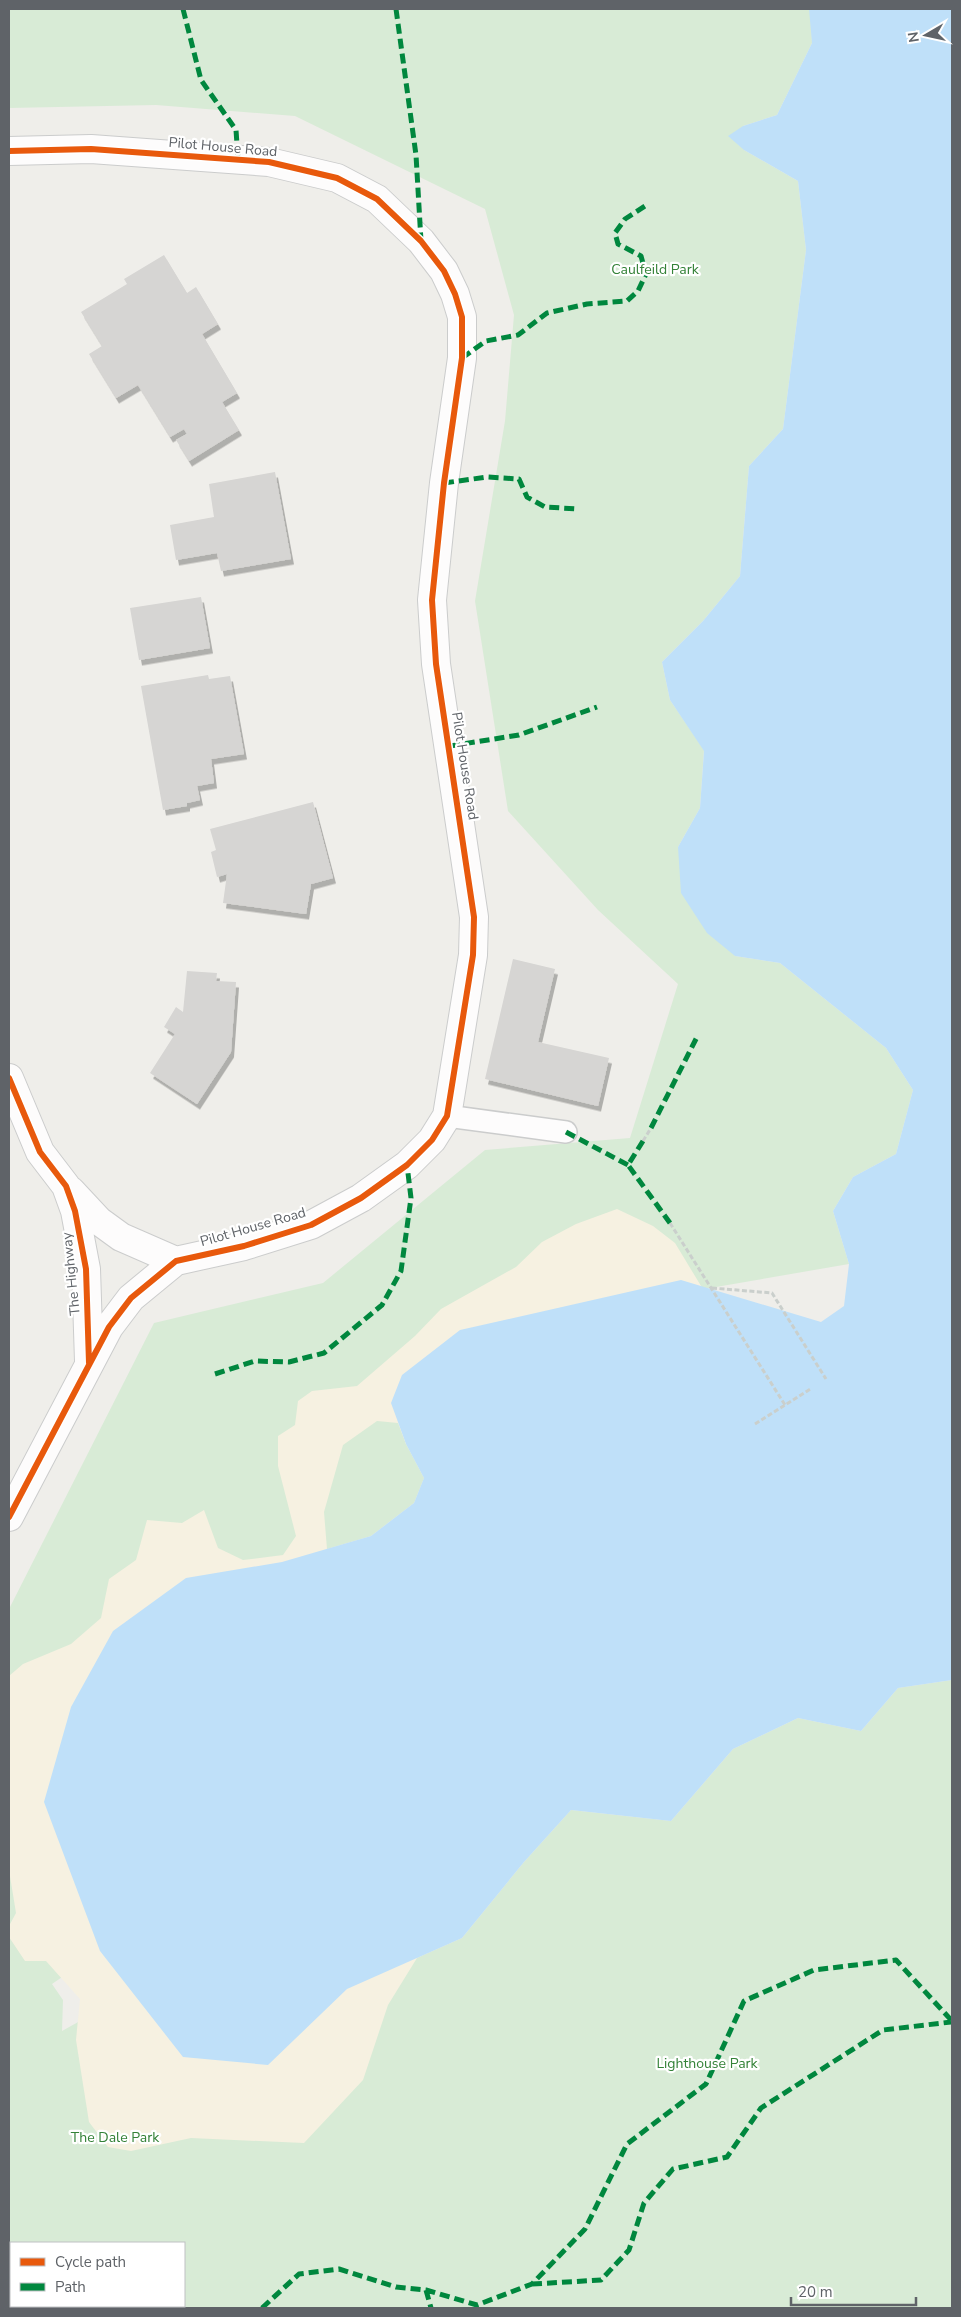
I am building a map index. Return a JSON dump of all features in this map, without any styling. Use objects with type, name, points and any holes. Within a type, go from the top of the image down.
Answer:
[{"type":"street","name":"Pilot House Road","points":[[9,151],[91,149],[269,162],[337,178],[377,198],[414,235],[444,271],[455,294],[462,317],[462,358],[444,483],[432,600],[436,664],[474,917],[473,955],[448,1116],[432,1140],[407,1165],[361,1198],[311,1225],[244,1246],[176,1261],[131,1298],[109,1327],[9,1517]]},
{"type":"street","name":"The Highway","points":[[9,1078],[40,1152],[66,1186],[100,1221],[121,1237],[176,1261]]},
{"type":"street","name":"The Highway","points":[[66,1186],[75,1211],[85,1259],[89,1304],[89,1365]]},
{"type":"lane","points":[[448,1116],[566,1132]]},
{"type":"path","points":[[643,1141],[651,1128]]},
{"type":"path","points":[[670,1223],[785,1405]]},
{"type":"path","points":[[712,1288],[772,1293],[826,1379]]},
{"type":"path","points":[[754,1424],[812,1388]]},
{"type":"green space","points":[[9,9],[811,10],[812,43],[777,115],[743,126],[744,150],[798,181],[806,250],[783,429],[749,466],[740,576],[703,621],[662,662],[670,700],[704,750],[700,808],[678,847],[735,956],[780,963],[886,1048],[913,1090],[896,1154],[853,1177],[833,1211],[849,1264],[460,1331],[391,1402],[406,1444],[424,1478],[414,1503],[371,1536],[327,1549],[100,1951],[52,1984],[63,2000],[62,2031],[132,1992],[347,1989],[462,1938],[524,1862],[571,1810],[671,1821],[733,1749],[798,1718],[861,1731],[898,1688],[952,1680],[952,2308],[9,2308],[9,1609],[154,1323],[323,1283],[485,1150],[630,1138],[678,984],[598,910],[508,811],[475,601],[505,421],[514,315],[485,209],[295,116],[156,105],[9,108]]},
{"type":"sand","points":[[617,1209],[653,1226],[675,1243],[721,1319],[406,1444],[398,1423],[377,1421],[343,1445],[324,1512],[327,1549],[337,1568],[417,1958],[388,2005],[363,2080],[304,2143],[191,2138],[131,2151],[108,2147],[89,2122],[76,2040],[80,1999],[46,1961],[25,1961],[9,1937],[9,1926],[16,1913],[9,1870],[9,1676],[23,1664],[71,1644],[101,1618],[109,1579],[136,1560],[147,1520],[182,1523],[204,1510],[218,1548],[243,1560],[283,1555],[296,1536],[278,1466],[278,1436],[295,1425],[298,1401],[312,1391],[357,1386],[415,1336],[441,1309],[516,1267],[542,1242],[576,1224]]},
{"type":"water","points":[[809,9],[952,9],[952,1680],[898,1688],[861,1731],[798,1718],[733,1749],[671,1821],[571,1810],[524,1862],[462,1938],[347,1989],[268,2065],[183,2057],[100,1951],[44,1802],[71,1707],[113,1631],[186,1578],[282,1562],[371,1536],[414,1503],[424,1478],[406,1444],[391,1403],[402,1375],[460,1330],[681,1280],[821,1322],[844,1306],[849,1264],[833,1211],[853,1177],[896,1154],[913,1090],[886,1048],[780,963],[735,956],[707,933],[681,893],[678,847],[700,808],[704,751],[670,700],[662,662],[703,621],[740,576],[749,466],[783,429],[806,250],[798,181],[744,150],[728,136],[743,126],[777,115],[812,43]]},
{"type":"building","points":[[164,255],[187,293],[196,287],[218,324],[202,334],[237,393],[222,402],[239,430],[189,461],[176,440],[187,434],[184,429],[170,437],[138,385],[116,398],[89,354],[102,346],[81,312],[127,284],[124,279]]},
{"type":"building","points":[[275,472],[291,559],[221,571],[217,553],[176,560],[170,525],[214,517],[209,484]]},
{"type":"building","points":[[201,597],[210,648],[139,660],[130,608]]},
{"type":"building","points":[[208,675],[209,679],[230,676],[244,754],[211,759],[214,783],[197,786],[200,800],[187,803],[187,806],[163,810],[141,686]]},
{"type":"building","points":[[313,802],[333,878],[311,884],[306,914],[223,903],[227,874],[217,877],[211,852],[216,850],[210,829]]},
{"type":"building","points":[[513,959],[555,969],[538,1042],[609,1058],[598,1106],[485,1079]]},
{"type":"building","points":[[187,971],[217,973],[216,981],[236,982],[231,1052],[197,1104],[150,1073],[175,1034],[164,1027],[176,1007],[183,1012]]},
{"type":"marked path","points":[[183,9],[201,80],[236,130],[238,159]]},
{"type":"marked path","points":[[396,9],[416,155],[421,241]]},
{"type":"marked path","points":[[462,358],[486,341],[518,335],[547,313],[587,304],[627,301],[638,291],[646,274],[641,256],[618,244],[615,233],[625,219],[645,206]]},
{"type":"marked path","points":[[444,483],[487,477],[519,479],[527,497],[545,507],[579,509]]},
{"type":"marked path","points":[[450,746],[519,735],[597,707]]},
{"type":"marked path","points":[[651,1128],[698,1035]]},
{"type":"marked path","points":[[566,1132],[628,1165]]},
{"type":"marked path","points":[[643,1141],[628,1165],[670,1223]]},
{"type":"marked path","points":[[215,1374],[255,1361],[289,1362],[324,1353],[382,1305],[401,1271],[411,1198],[407,1165]]},
{"type":"marked path","points":[[262,2308],[299,2274],[339,2269],[396,2287],[426,2290],[477,2305],[532,2284],[585,2229],[627,2144],[706,2084],[744,2001],[814,1970],[896,1960],[952,2021]]},
{"type":"marked path","points":[[532,2284],[601,2280],[629,2250],[644,2203],[673,2169],[727,2157],[761,2108],[883,2030],[951,2022]]},
{"type":"marked path","points":[[426,2290],[431,2308]]},
{"type":"cycle path","points":[[9,151],[91,149],[269,162],[337,178],[377,199],[421,241],[444,271],[455,294],[462,317],[462,358],[444,483],[432,600],[436,664],[474,917],[473,955],[447,1116],[432,1140],[407,1165],[361,1198],[311,1225],[244,1246],[176,1261],[131,1298],[109,1327],[9,1517]]},
{"type":"cycle path","points":[[9,1078],[40,1152],[66,1186],[75,1211],[86,1269],[89,1363]]},
{"type":"park label","name":"Caulfeild Park","points":[[655,269]]},
{"type":"park label","name":"Lighthouse Park","points":[[707,2063]]},
{"type":"park label","name":"The Dale Park","points":[[115,2137]]}]
